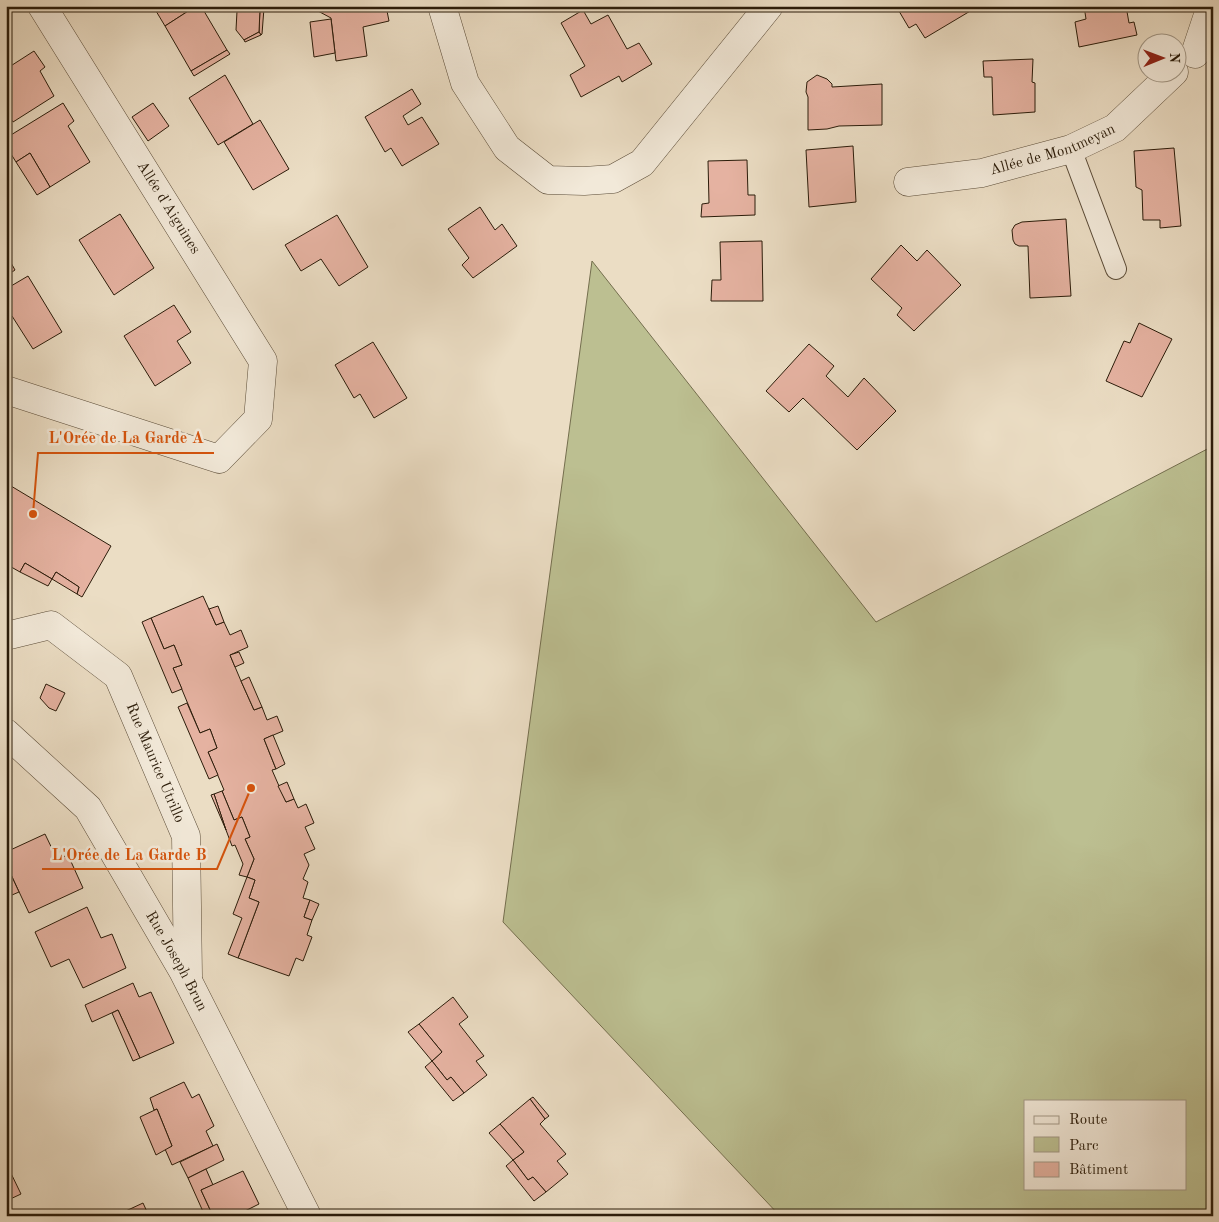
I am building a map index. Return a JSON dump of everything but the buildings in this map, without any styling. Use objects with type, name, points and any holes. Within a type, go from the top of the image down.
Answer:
[{"type":"street","name":"Allée d'Aiguines","points":[[6,390],[219,459],[258,419],[263,361],[42,6]]},
{"type":"street","points":[[442,6],[464,83],[507,148],[548,180],[584,181],[613,179],[642,162],[769,6]]},
{"type":"street","name":"Allée de Montmeyan","points":[[908,182],[982,173],[1071,150],[1115,128],[1190,60],[1211,6]]},
{"type":"street","name":"Rue Maurice Utrillo","points":[[6,636],[51,625],[118,676],[186,836],[188,980]]},
{"type":"street","name":"Rue Joseph Brun","points":[[6,733],[88,808],[188,980],[307,1216]]},
{"type":"lane","points":[[1071,150],[1116,269]]},
{"type":"green space","points":[[592,261],[876,622],[1213,446],[1213,1216],[780,1216],[503,922]]},
{"type":"place","name":"L'Orée de La Garde A","points":[[33,514]]},
{"type":"place","name":"L'Orée de La Garde B","points":[[251,788]]}]
